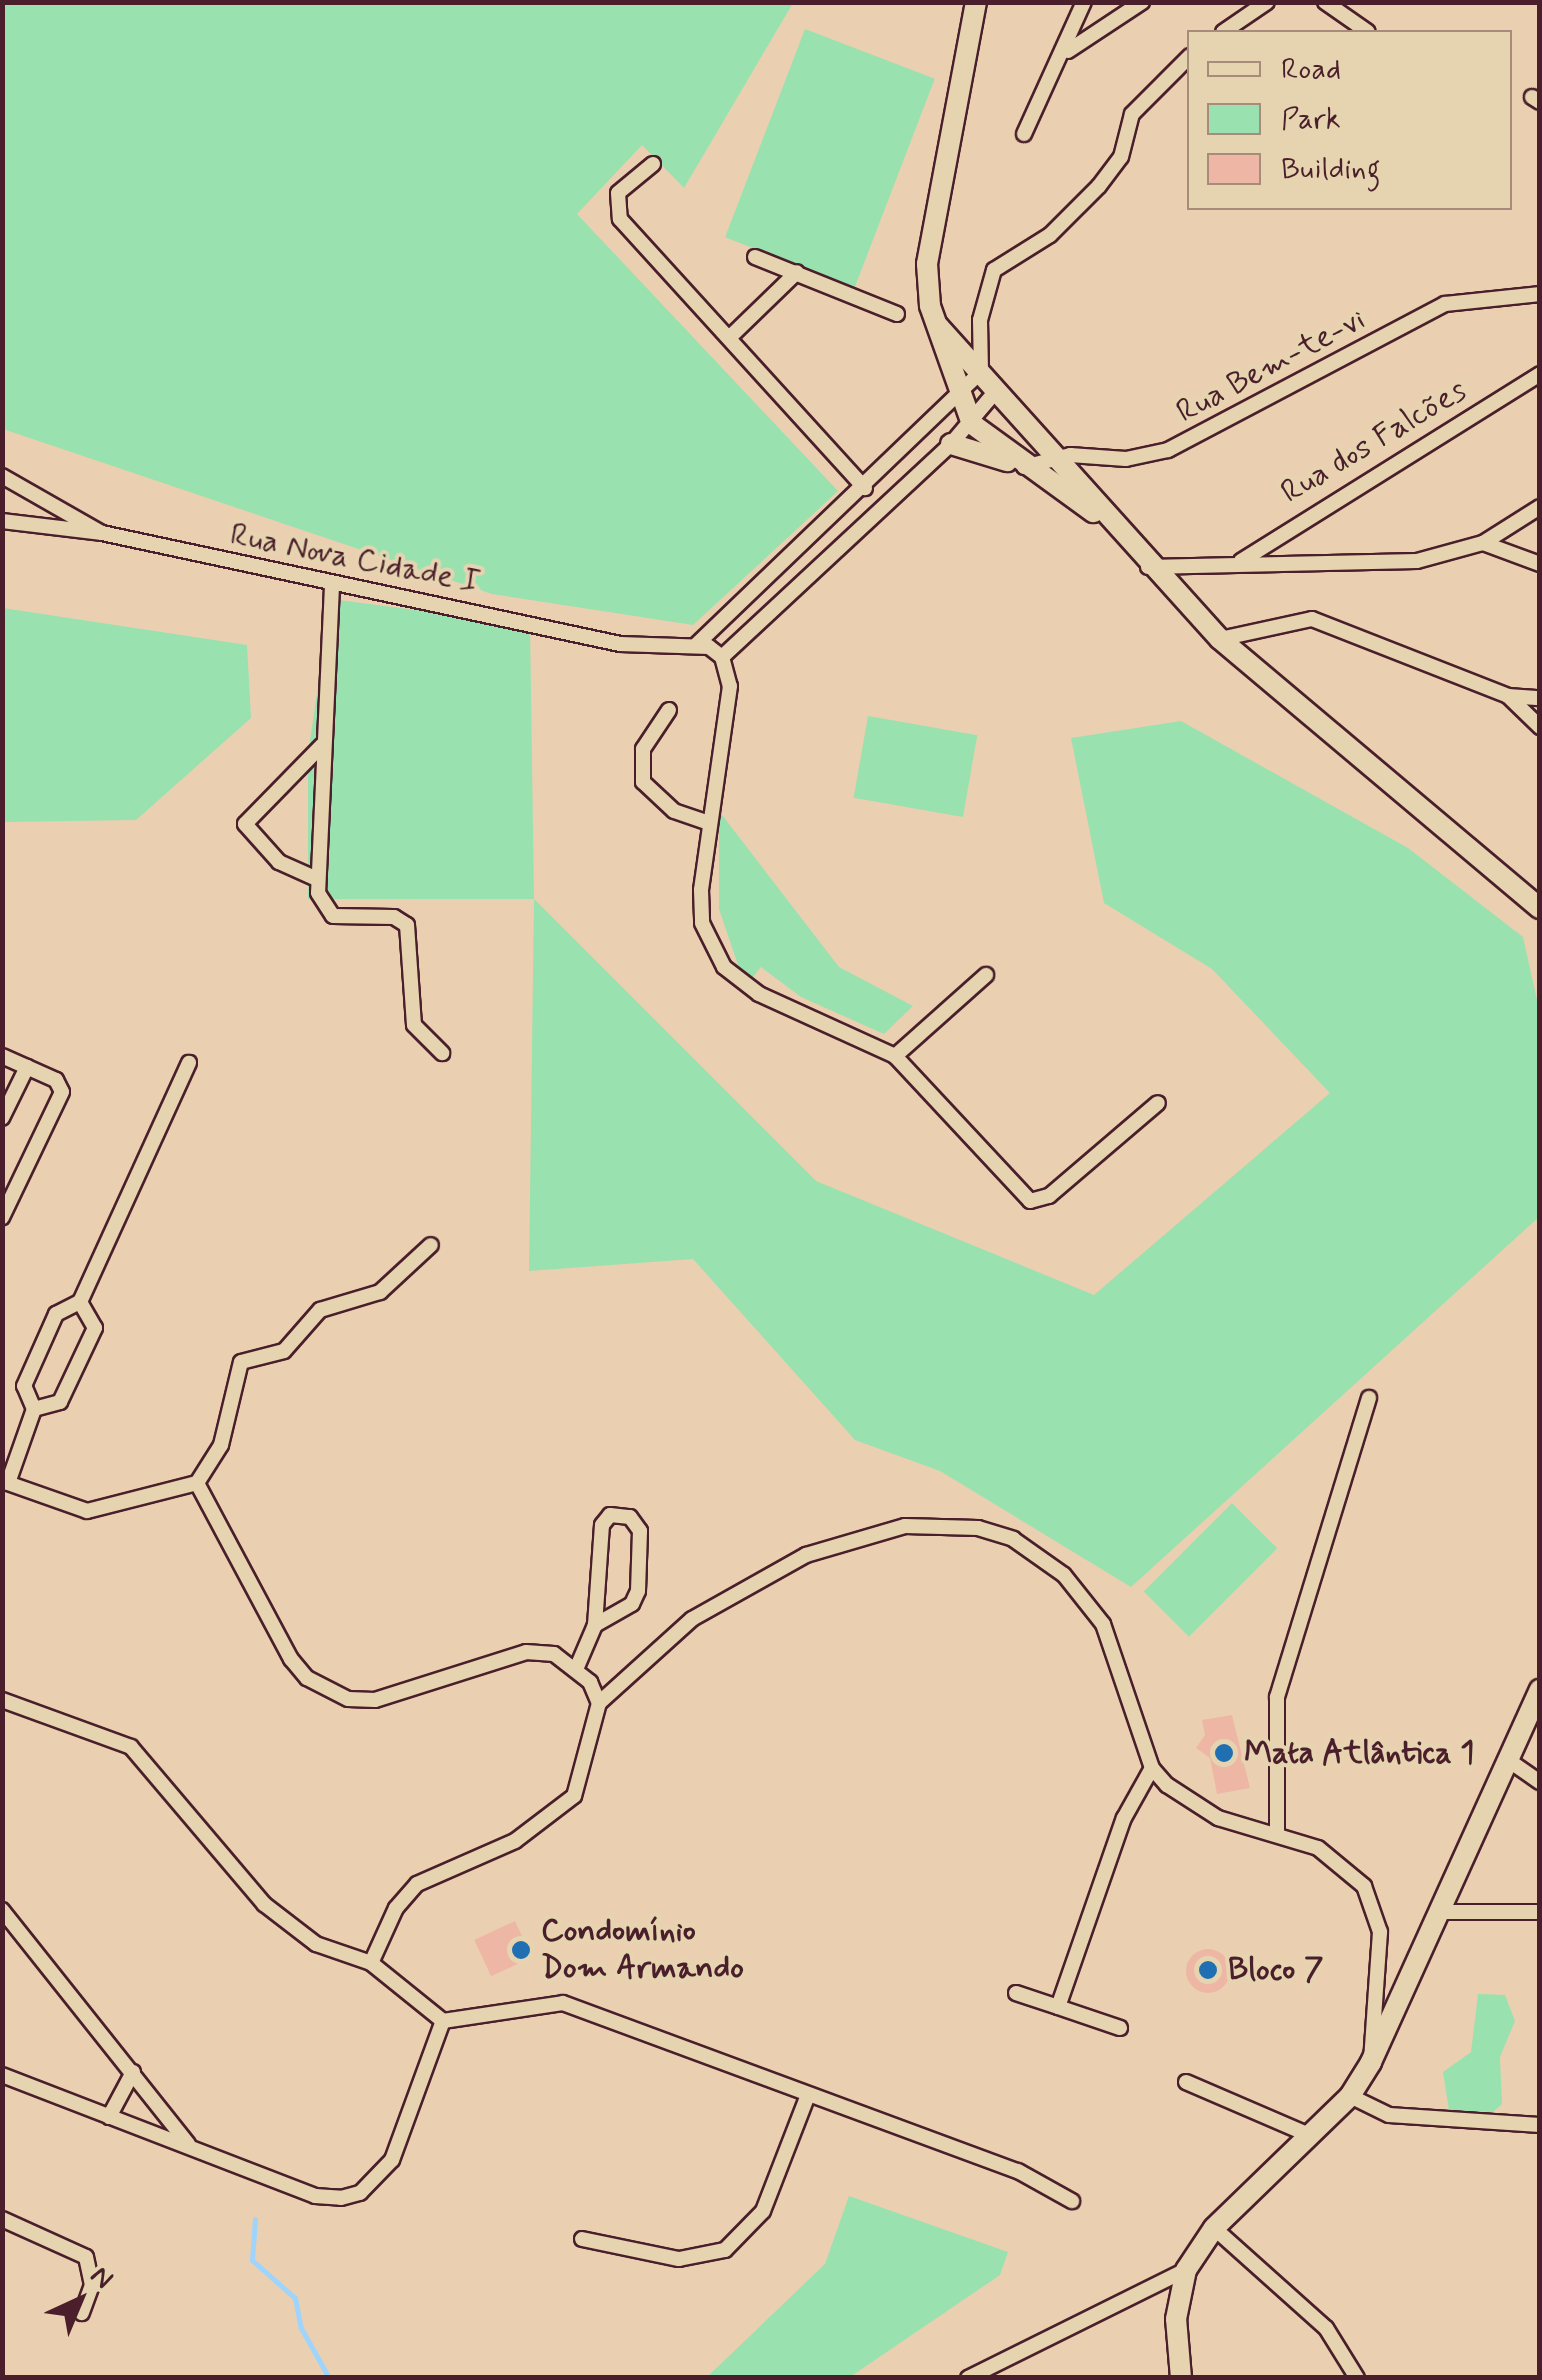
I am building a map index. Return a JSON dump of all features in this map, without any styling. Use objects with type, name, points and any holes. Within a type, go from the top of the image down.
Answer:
[{"type":"main road","points":[[976,2],[927,264],[938,326],[956,394],[972,424],[1023,467],[1112,525]]},
{"type":"main road","points":[[938,326],[1057,456],[1148,567],[1220,639],[1540,908]]},
{"type":"main road","points":[[951,444],[1023,467]]},
{"type":"main road","points":[[1181,2378],[1176,2319],[1186,2270],[1214,2228],[1350,2096],[1371,2062],[1511,1762],[1540,1690]]},
{"type":"street","points":[[1024,134],[1068,52],[1084,2]]},
{"type":"street","points":[[1068,52],[1142,2]]},
{"type":"street","points":[[1226,30],[1267,2]]},
{"type":"street","points":[[1324,2],[1365,30]]},
{"type":"street","points":[[696,644],[852,502],[981,372],[980,320],[994,270],[1050,235],[1099,186],[1121,157],[1126,122],[1187,59]]},
{"type":"street","points":[[653,164],[618,193],[620,219],[866,488]]},
{"type":"street","points":[[756,257],[897,314]]},
{"type":"street","points":[[730,337],[796,272]]},
{"type":"street","name":"Rua Bem-te-vi","points":[[1023,467],[1057,456],[1126,459],[1168,450],[1445,304],[1540,294]]},
{"type":"street","name":"Rua dos Falcões","points":[[1241,562],[1540,374]]},
{"type":"street","points":[[996,391],[972,424],[722,658],[730,698],[708,822],[702,923],[724,967],[759,994],[895,1056],[1030,1202],[1049,1196],[1158,1102]]},
{"type":"street","points":[[933,424],[951,444]]},
{"type":"street","points":[[2,476],[102,533]]},
{"type":"street","points":[[852,502],[868,519]]},
{"type":"street","points":[[1148,567],[1241,562],[1396,564],[1483,542],[1540,507]]},
{"type":"street","name":"Rua Nova Cidade I","points":[[2,521],[102,533],[332,586],[620,644],[696,644],[722,658]]},
{"type":"street","points":[[1483,542],[1540,564]]},
{"type":"street","points":[[332,586],[317,880],[333,916],[394,917],[407,925],[414,1025],[442,1053]]},
{"type":"street","points":[[1220,639],[1312,619],[1508,696],[1540,698]]},
{"type":"street","points":[[1508,696],[1540,727]]},
{"type":"street","points":[[669,710],[644,749],[643,782],[674,811],[708,822]]},
{"type":"street","points":[[317,880],[279,862],[245,824],[322,745]]},
{"type":"street","points":[[895,1056],[986,976]]},
{"type":"street","points":[[2,1056],[56,1080],[62,1092],[2,1217]]},
{"type":"street","points":[[189,1063],[80,1302],[56,1314],[24,1386],[34,1408],[5,1482],[87,1511],[198,1483],[221,1445],[242,1362],[284,1351],[320,1310],[380,1292],[431,1244]]},
{"type":"street","points":[[2,1118],[27,1067]]},
{"type":"street","points":[[34,1408],[60,1402],[95,1328],[80,1302]]},
{"type":"street","points":[[1277,1834],[1278,1697],[1369,1398]]},
{"type":"street","points":[[198,1483],[290,1659],[328,1691],[375,1700],[526,1652],[577,1667],[599,1702]]},
{"type":"street","points":[[577,1667],[595,1626],[602,1525],[618,1514],[640,1531],[638,1591],[632,1604],[595,1626]]},
{"type":"street","points":[[371,1963],[396,1908],[416,1884],[515,1841],[574,1796],[599,1702],[692,1619],[764,1573],[856,1535],[905,1526],[978,1528],[1039,1556],[1086,1601],[1116,1655],[1152,1768],[1194,1806],[1336,1858],[1372,1899],[1380,1932],[1371,2062]]},
{"type":"street","points":[[2,1700],[131,1747],[264,1904],[316,1944],[371,1963],[442,2021],[563,2003],[1039,2178],[1072,2201]]},
{"type":"street","points":[[1511,1762],[1540,1782]]},
{"type":"street","points":[[1058,2007],[1124,1818],[1152,1768]]},
{"type":"street","points":[[2,1910],[188,2145]]},
{"type":"street","points":[[1440,1912],[1540,1912]]},
{"type":"street","points":[[1016,1993],[1120,2028]]},
{"type":"street","points":[[2,2075],[315,2196],[360,2193],[392,2160],[442,2021]]},
{"type":"street","points":[[109,2117],[133,2072]]},
{"type":"street","points":[[1186,2082],[1309,2135]]},
{"type":"street","points":[[582,2238],[679,2258],[724,2250],[763,2211],[808,2095]]},
{"type":"street","points":[[1350,2096],[1390,2114],[1540,2125]]},
{"type":"street","points":[[2,2219],[86,2257],[92,2285],[82,2312]]},
{"type":"street","points":[[1214,2228],[1326,2328],[1358,2378]]},
{"type":"street","points":[[968,2378],[1186,2270]]},
{"type":"green space","points":[[3,3],[793,3],[684,188],[642,145],[577,214],[838,491],[693,625],[492,594],[3,429]]},
{"type":"green space","points":[[805,29],[935,79],[855,287],[725,237]]},
{"type":"green space","points":[[331,599],[530,625],[534,899],[308,899],[308,754]]},
{"type":"green space","points":[[3,608],[247,645],[251,718],[136,820],[3,822]]},
{"type":"green space","points":[[868,716],[977,735],[963,817],[854,798]]},
{"type":"green space","points":[[1181,721],[1408,848],[1523,937],[1539,1009],[1539,1217],[1131,1587],[940,1471],[855,1440],[693,1259],[529,1271],[534,899],[816,1181],[1094,1295],[1330,1093],[1212,969],[1104,903],[1071,738]]},
{"type":"green space","points":[[719,811],[839,967],[913,1006],[884,1034],[801,997],[761,967],[752,978],[738,965],[719,909]]},
{"type":"green space","points":[[1232,1503],[1277,1548],[1189,1637],[1144,1591]]},
{"type":"green space","points":[[1478,1994],[1505,1995],[1515,2021],[1500,2057],[1502,2104],[1493,2112],[1449,2110],[1443,2072],[1471,2052]]},
{"type":"green space","points":[[849,2196],[1008,2252],[1000,2275],[850,2377],[707,2377],[825,2264]]},
{"type":"building","name":"Mata Atlântica 1","points":[[1232,1715],[1250,1788],[1217,1794],[1210,1758],[1196,1748],[1205,1735],[1202,1720]]},
{"type":"building","name":"Condomínio Dom Armando","points":[[515,1921],[532,1957],[491,1976],[474,1940]]},
{"type":"building","name":"Bloco 7","points":[[1208,1949],[1224,1955],[1230,1971],[1224,1987],[1208,1993],[1192,1987],[1186,1971],[1192,1955]]},
{"type":"waterway","points":[[255,2219],[252,2260],[295,2298],[301,2328],[329,2378]]},
{"type":"place","name":"Mata Atlântica 1","points":[[1224,1753]]},
{"type":"place","name":"Condomínio Dom Armando","points":[[521,1950]]},
{"type":"place","name":"Bloco 7","points":[[1208,1970]]}]
